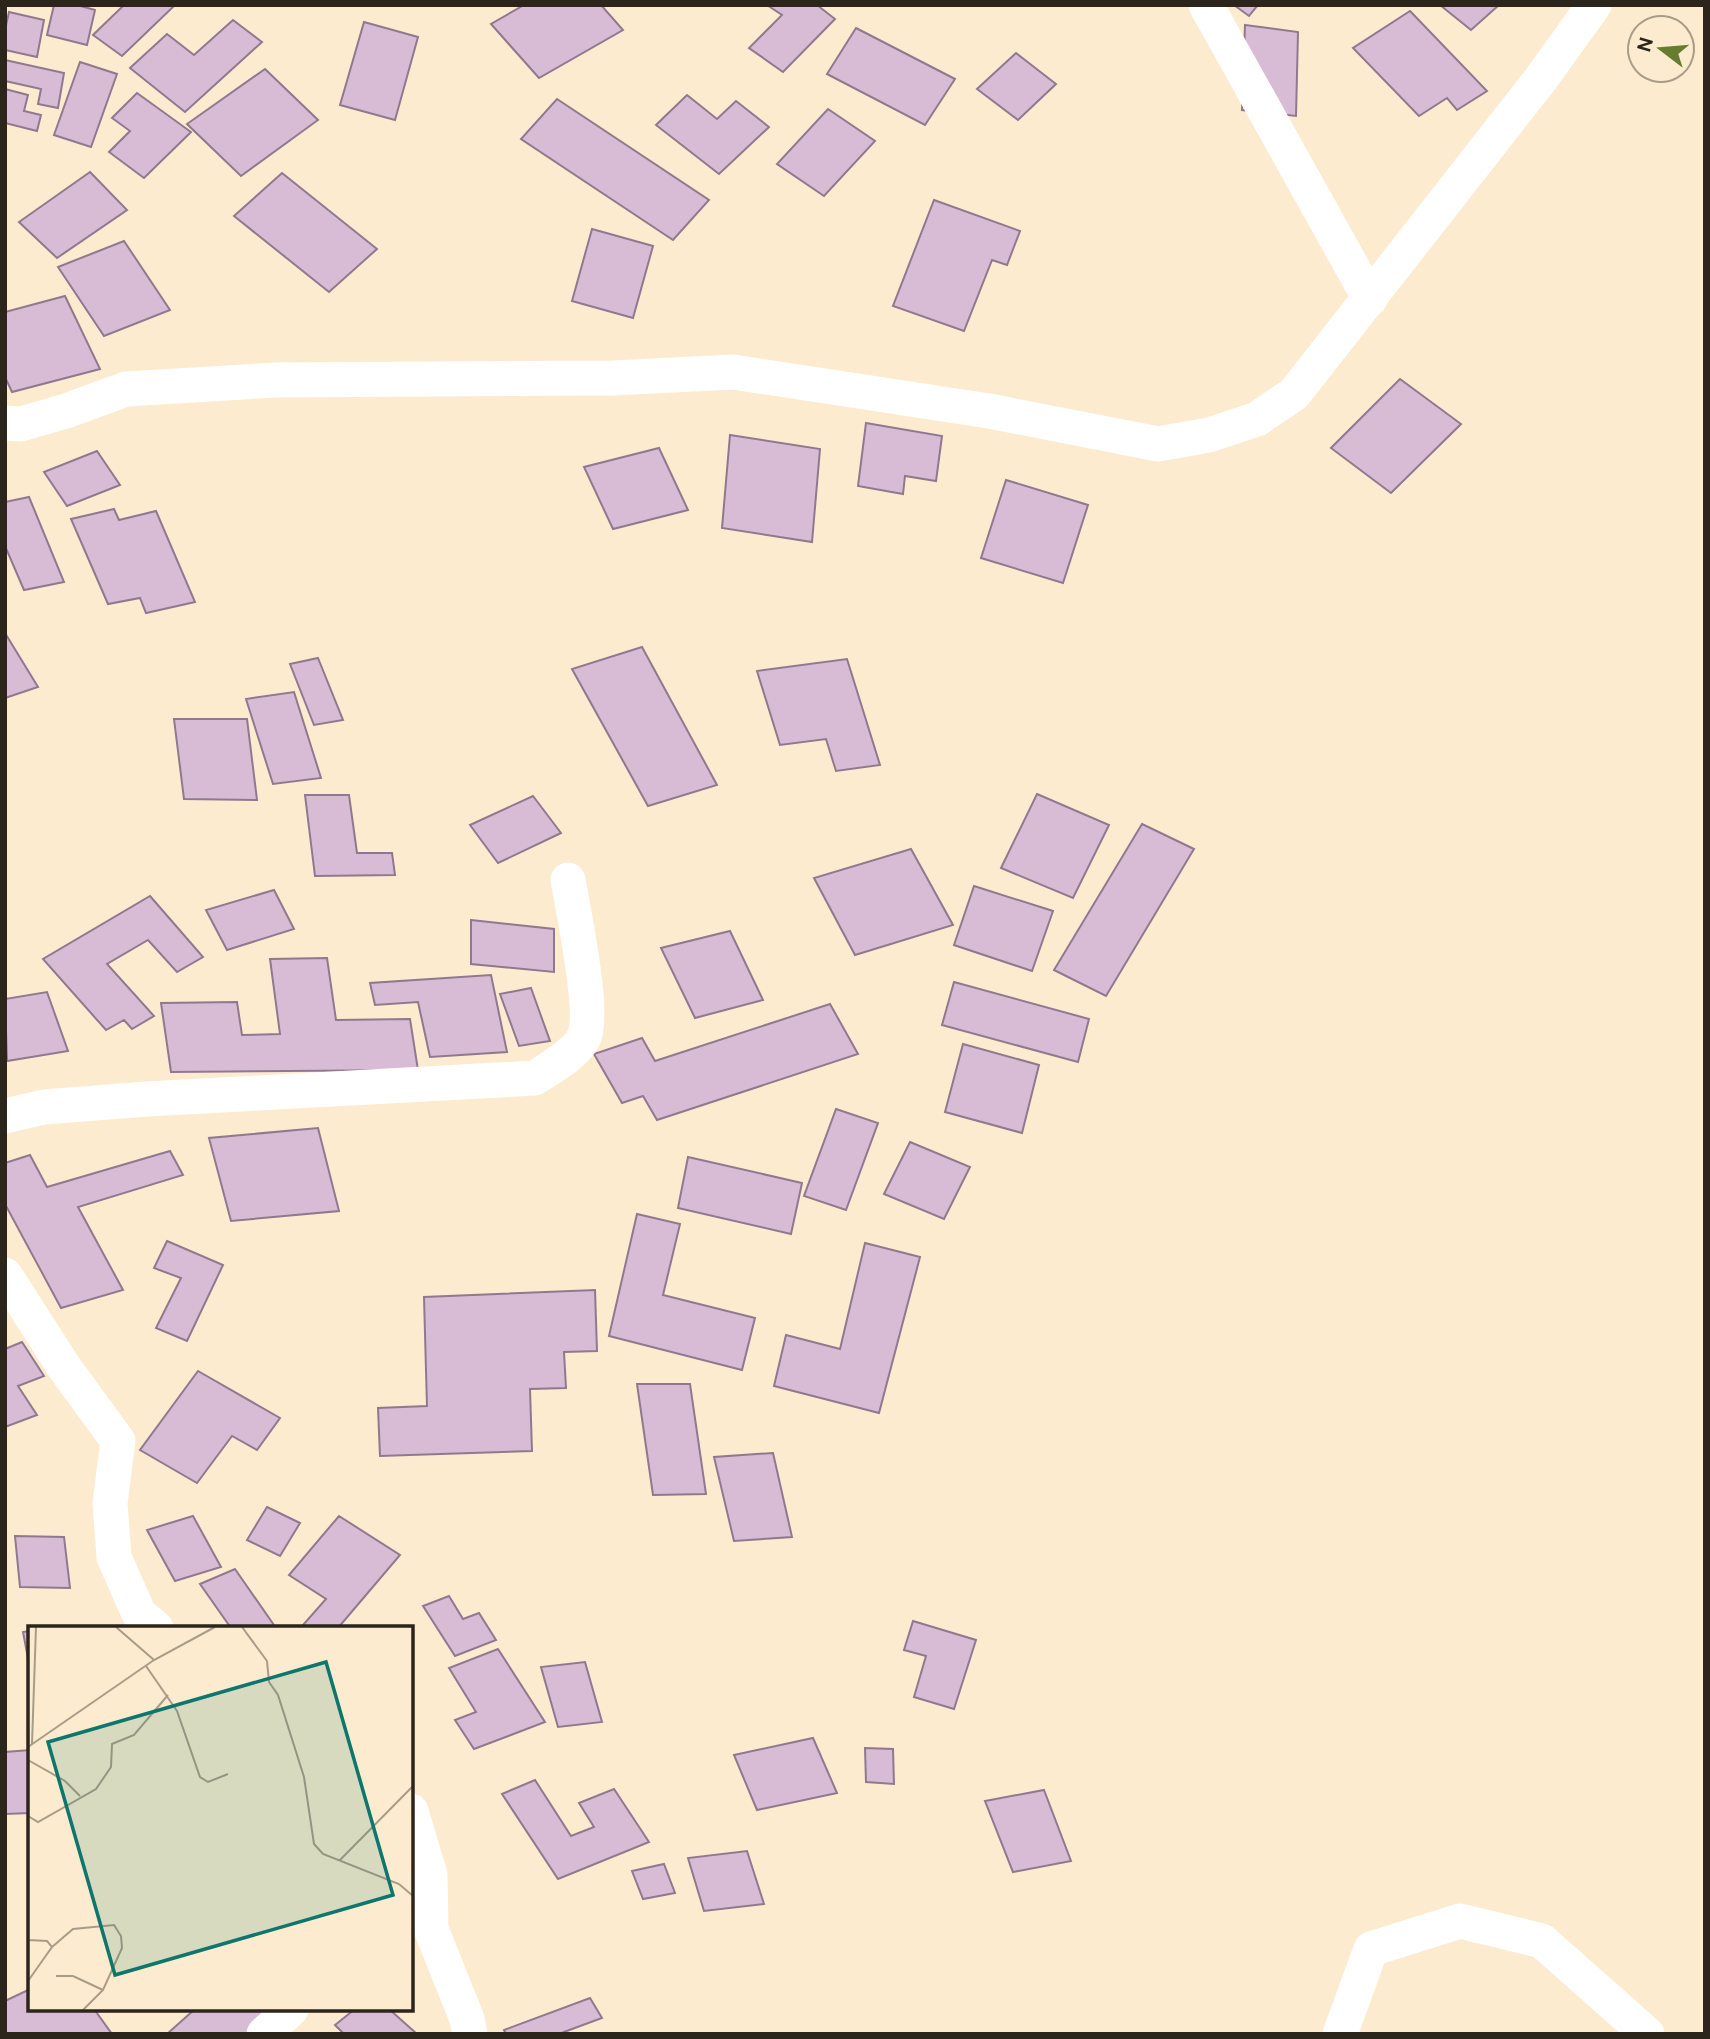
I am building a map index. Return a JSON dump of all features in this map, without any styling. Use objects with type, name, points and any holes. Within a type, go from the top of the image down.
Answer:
[{"type":"street","points":[[1206,5],[1370,299]]},
{"type":"street","points":[[5,422],[21,424],[43,418],[126,389],[276,380],[613,378],[733,372],[989,411],[1158,444],[1209,435],[1257,419],[1294,394],[1540,80],[1594,5]]},
{"type":"street","points":[[5,1116],[44,1107],[134,1100],[534,1078],[569,1056],[585,1036],[587,1002],[568,880]]},
{"type":"street","points":[[5,1275],[64,1367],[118,1441],[110,1503],[114,1557],[139,1614],[154,1626]]},
{"type":"street","points":[[413,1818],[430,1875],[421,1932],[467,2020],[470,2034]]},
{"type":"street","points":[[1340,2034],[1371,1949],[1460,1921],[1542,1941],[1647,2034]]},
{"type":"street","points":[[264,2034],[288,2011]]},
{"type":"building","points":[[54,5],[77,5],[95,10],[87,45],[47,35]]},
{"type":"building","points":[[124,5],[174,6],[122,56],[93,35]]},
{"type":"building","points":[[524,5],[601,5],[623,30],[539,78],[491,24]]},
{"type":"building","points":[[767,5],[817,5],[835,19],[783,72],[749,48],[782,15]]},
{"type":"building","points":[[1234,5],[1258,5],[1249,16]]},
{"type":"building","points":[[1440,5],[1499,5],[1471,30]]},
{"type":"building","points":[[1410,11],[1487,91],[1457,110],[1447,98],[1419,116],[1353,48]]},
{"type":"building","points":[[9,12],[44,20],[37,57],[5,50]]},
{"type":"building","points":[[233,20],[262,42],[185,112],[130,68],[167,34],[194,55]]},
{"type":"building","points":[[364,22],[418,37],[395,120],[340,105]]},
{"type":"building","points":[[1245,25],[1298,32],[1296,116],[1242,110]]},
{"type":"building","points":[[856,28],[955,79],[925,125],[827,74]]},
{"type":"building","points":[[1016,53],[1056,84],[1018,120],[977,89]]},
{"type":"building","points":[[5,60],[64,73],[58,108],[38,104],[41,89],[5,81]]},
{"type":"building","points":[[80,62],[117,74],[91,147],[54,135]]},
{"type":"building","points":[[265,69],[318,120],[241,176],[187,124]]},
{"type":"building","points":[[5,89],[28,95],[24,111],[41,115],[37,131],[5,123]]},
{"type":"building","points":[[137,93],[191,132],[144,178],[109,152],[130,131],[112,118]]},
{"type":"building","points":[[687,95],[717,119],[736,101],[769,127],[719,174],[656,125]]},
{"type":"building","points":[[557,99],[709,200],[673,240],[521,139]]},
{"type":"building","points":[[828,109],[875,141],[824,196],[777,164]]},
{"type":"building","points":[[90,172],[127,210],[57,258],[19,222]]},
{"type":"building","points":[[282,173],[377,249],[329,292],[234,216]]},
{"type":"building","points":[[934,200],[1020,231],[1007,265],[992,260],[964,331],[893,306]]},
{"type":"building","points":[[592,229],[653,246],[633,318],[572,301]]},
{"type":"building","points":[[124,241],[170,310],[104,336],[58,267]]},
{"type":"building","points":[[65,296],[100,369],[12,392],[5,377],[5,312]]},
{"type":"building","points":[[1400,379],[1461,424],[1391,493],[1331,448]]},
{"type":"building","points":[[866,423],[942,436],[936,481],[905,476],[903,494],[858,486]]},
{"type":"building","points":[[730,435],[820,449],[812,542],[722,528]]},
{"type":"building","points":[[659,448],[688,510],[613,529],[584,467]]},
{"type":"building","points":[[97,451],[120,485],[67,506],[44,472]]},
{"type":"building","points":[[1006,480],[1088,505],[1063,583],[981,558]]},
{"type":"building","points":[[29,497],[64,582],[24,590],[5,546],[5,502]]},
{"type":"building","points":[[114,509],[119,520],[156,511],[195,602],[146,613],[140,598],[108,604],[71,519]]},
{"type":"building","points":[[5,633],[38,687],[5,698]]},
{"type":"building","points":[[642,647],[717,785],[648,806],[572,669]]},
{"type":"building","points":[[318,658],[343,720],[314,725],[290,664]]},
{"type":"building","points":[[847,659],[880,765],[836,771],[826,739],[780,745],[757,671]]},
{"type":"building","points":[[294,692],[321,778],[273,784],[246,699]]},
{"type":"building","points":[[174,719],[247,719],[257,800],[184,799]]},
{"type":"building","points":[[1037,794],[1109,825],[1073,898],[1001,868]]},
{"type":"building","points":[[305,795],[349,795],[357,853],[392,853],[395,875],[315,876]]},
{"type":"building","points":[[533,796],[561,833],[498,863],[470,825]]},
{"type":"building","points":[[1142,824],[1194,849],[1106,996],[1054,970]]},
{"type":"building","points":[[911,849],[953,925],[855,955],[814,878]]},
{"type":"building","points":[[974,886],[1053,911],[1032,971],[954,945]]},
{"type":"building","points":[[274,890],[294,929],[227,950],[206,910]]},
{"type":"building","points":[[150,896],[203,957],[177,972],[148,940],[107,964],[154,1016],[132,1029],[124,1020],[106,1030],[43,959]]},
{"type":"building","points":[[471,920],[554,929],[554,972],[471,964]]},
{"type":"building","points":[[730,931],[763,1000],[695,1018],[661,948]]},
{"type":"building","points":[[327,958],[336,1020],[410,1019],[418,1070],[171,1072],[161,1003],[237,1002],[242,1035],[280,1034],[270,959]]},
{"type":"building","points":[[491,975],[507,1052],[430,1057],[418,1002],[375,1005],[370,983]]},
{"type":"building","points":[[954,982],[1089,1019],[1078,1062],[942,1025]]},
{"type":"building","points":[[531,988],[550,1041],[519,1046],[500,994]]},
{"type":"building","points":[[47,992],[68,1051],[7,1061],[5,999]]},
{"type":"building","points":[[830,1004],[858,1054],[657,1120],[643,1096],[622,1103],[594,1054],[642,1038],[655,1061]]},
{"type":"building","points":[[963,1044],[1039,1065],[1022,1133],[945,1112]]},
{"type":"building","points":[[836,1109],[878,1123],[846,1210],[804,1196]]},
{"type":"building","points":[[318,1128],[339,1211],[231,1221],[209,1138]]},
{"type":"building","points":[[910,1142],[970,1167],[944,1219],[884,1194]]},
{"type":"building","points":[[170,1151],[183,1175],[78,1207],[123,1290],[61,1308],[5,1204],[5,1163],[30,1155],[47,1187]]},
{"type":"building","points":[[688,1157],[802,1183],[791,1234],[678,1208]]},
{"type":"building","points":[[637,1214],[680,1224],[663,1295],[755,1318],[742,1370],[609,1336]]},
{"type":"building","points":[[167,1241],[223,1265],[187,1341],[156,1328],[181,1278],[154,1268]]},
{"type":"building","points":[[865,1243],[920,1257],[879,1413],[774,1386],[786,1335],[840,1349]]},
{"type":"building","points":[[595,1290],[597,1351],[564,1352],[566,1388],[530,1389],[532,1451],[380,1456],[378,1408],[427,1406],[424,1297]]},
{"type":"building","points":[[22,1342],[44,1376],[18,1386],[37,1415],[5,1427],[5,1349]]},
{"type":"building","points":[[198,1371],[280,1418],[257,1450],[232,1436],[197,1483],[140,1450]]},
{"type":"building","points":[[637,1384],[690,1384],[706,1494],[653,1495]]},
{"type":"building","points":[[773,1453],[792,1537],[734,1541],[714,1457]]},
{"type":"building","points":[[267,1507],[300,1523],[280,1556],[247,1540]]},
{"type":"building","points":[[193,1516],[221,1567],[175,1581],[147,1530]]},
{"type":"building","points":[[339,1516],[400,1555],[340,1626],[303,1625],[326,1599],[289,1575]]},
{"type":"building","points":[[15,1536],[64,1537],[70,1588],[20,1587]]},
{"type":"building","points":[[235,1569],[275,1626],[230,1626],[200,1584]]},
{"type":"building","points":[[449,1596],[463,1619],[479,1613],[496,1640],[455,1656],[423,1606]]},
{"type":"building","points":[[913,1621],[976,1640],[954,1709],[914,1697],[926,1656],[904,1650]]},
{"type":"building","points":[[28,1631],[28,1658],[23,1632]]},
{"type":"building","points":[[498,1649],[545,1722],[474,1749],[455,1720],[476,1712],[449,1668]]},
{"type":"building","points":[[585,1662],[602,1722],[558,1727],[541,1667]]},
{"type":"building","points":[[813,1738],[837,1793],[757,1810],[734,1755]]},
{"type":"building","points":[[865,1748],[893,1749],[894,1784],[866,1782]]},
{"type":"building","points":[[28,1750],[28,1813],[5,1814],[5,1752]]},
{"type":"building","points":[[535,1780],[571,1836],[594,1827],[579,1803],[614,1789],[649,1842],[558,1879],[502,1794]]},
{"type":"building","points":[[1044,1790],[1071,1861],[1013,1872],[985,1801]]},
{"type":"building","points":[[747,1851],[764,1904],[704,1911],[688,1858]]},
{"type":"building","points":[[664,1864],[675,1893],[643,1899],[632,1871]]},
{"type":"building","points":[[28,1990],[28,2011],[95,2011],[112,2034],[5,2034],[5,2001]]},
{"type":"building","points":[[590,1998],[602,2018],[564,2032],[566,2034],[506,2034],[504,2030]]},
{"type":"building","points":[[193,2011],[275,2011],[250,2034],[167,2034]]},
{"type":"building","points":[[352,2011],[391,2011],[417,2034],[344,2034],[335,2025]]}]
